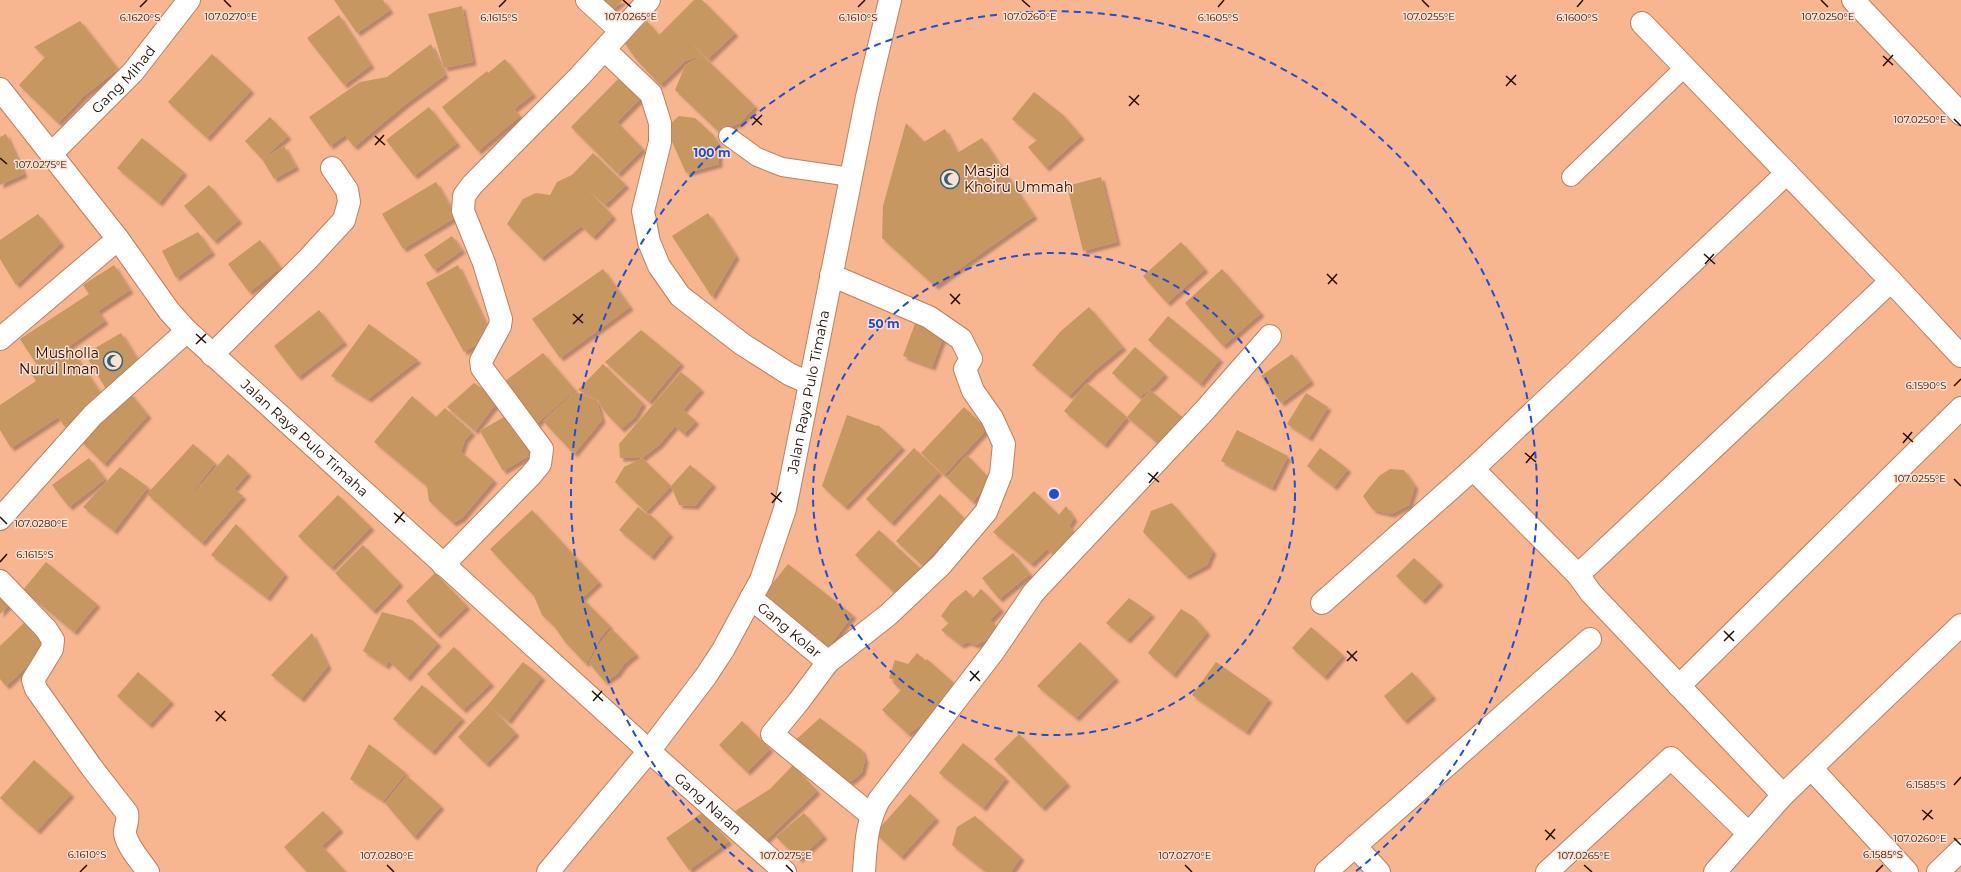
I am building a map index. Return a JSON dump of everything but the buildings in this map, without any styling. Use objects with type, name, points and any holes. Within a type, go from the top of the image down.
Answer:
[{"type":"street","name":"Gang Mihad","points":[[51,154],[133,72],[189,0]]},
{"type":"street","points":[[587,0],[621,31]]},
{"type":"street","points":[[443,565],[531,475],[540,464],[542,449],[482,368],[481,361],[500,326],[501,319],[484,263],[463,211],[464,196],[472,185],[605,50],[649,0]]},
{"type":"street","name":"Jalan Raya Pulo Timaha","points":[[548,872],[649,752],[706,676],[723,650],[761,580],[785,509],[867,97],[890,0]]},
{"type":"street","points":[[1853,0],[1961,114]]},
{"type":"street","points":[[1642,23],[1891,281],[1961,356]]},
{"type":"street","points":[[605,50],[651,94],[660,123],[660,142],[643,211],[649,242],[659,266],[680,296],[742,344],[789,374],[809,383]]},
{"type":"street","name":"Jalan Raya Pulo Timaha","points":[[0,89],[118,240],[169,310],[187,331],[649,752]]},
{"type":"street","points":[[212,355],[308,259],[344,220],[349,202],[347,190],[332,168]]},
{"type":"street","points":[[1322,603],[1473,469],[1787,173]]},
{"type":"street","points":[[0,340],[118,240]]},
{"type":"street","points":[[831,275],[929,317],[961,339],[971,359],[965,369],[973,391],[992,418],[1004,444],[1001,474],[986,512],[941,565],[888,615],[828,662],[800,701],[772,734],[871,815]]},
{"type":"street","points":[[1578,575],[1891,281]]},
{"type":"street","points":[[0,519],[93,415],[187,331]]},
{"type":"street","points":[[864,872],[866,832],[871,815],[879,800],[993,652],[1034,592],[1205,410],[1270,336]]},
{"type":"street","points":[[1679,686],[1961,408]]},
{"type":"street","points":[[1473,469],[1578,575],[1591,593],[1783,795]]},
{"type":"street","points":[[0,581],[53,640],[52,649],[33,680],[36,689],[92,768],[127,813],[129,821],[125,833],[129,843],[148,872]]},
{"type":"street","name":"Gang Kolar","points":[[751,598],[828,662]]},
{"type":"street","points":[[1714,872],[1783,795],[1812,770],[1961,625]]},
{"type":"street","points":[[1326,872],[1590,639]]},
{"type":"street","name":"Gang Naran","points":[[649,752],[785,872]]},
{"type":"street","points":[[1547,872],[1671,758],[1748,833]]},
{"type":"street","points":[[1812,770],[1907,872]]},
{"type":"street","points":[[1355,846],[1379,872]]},
{"type":"street","points":[[1938,872],[1961,850]]},
{"type":"lane","points":[[1570,177],[1685,67]]},
{"type":"lane","points":[[728,136],[757,157],[782,167],[851,176]]},
{"type":"place","name":"Masjid Khoiru Ummah","points":[[950,179]]},
{"type":"place","name":"Musholla Nurul Iman","points":[[113,361]]}]
